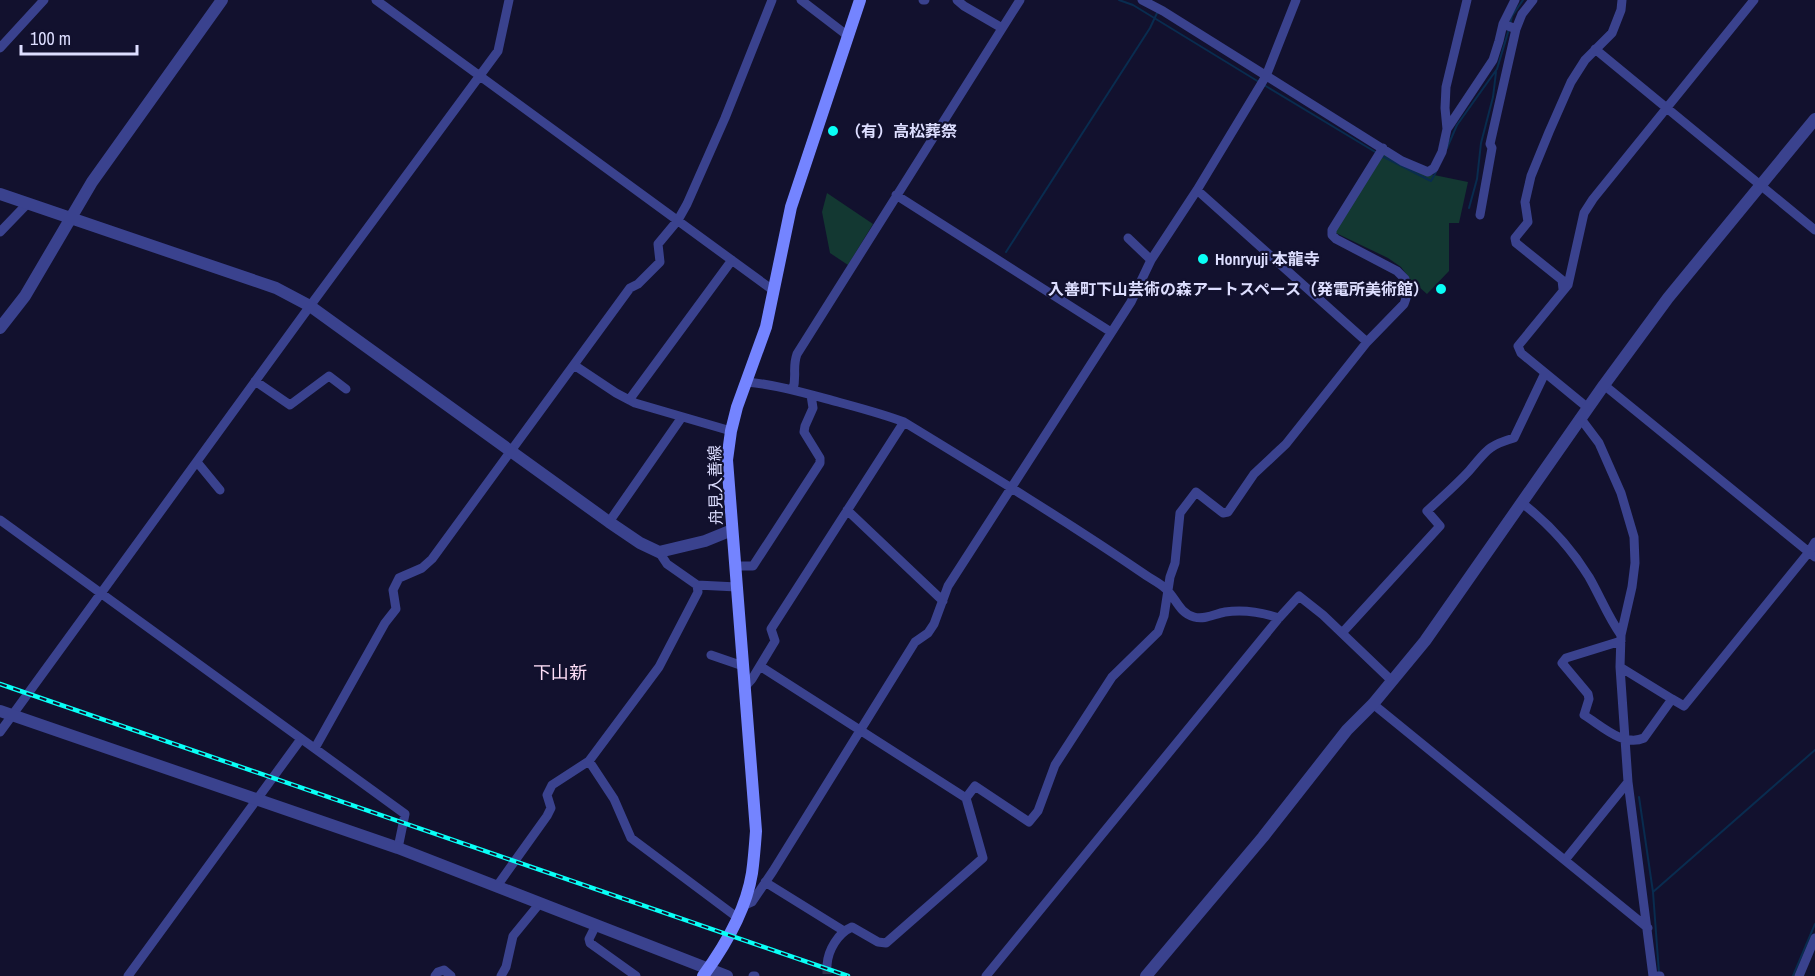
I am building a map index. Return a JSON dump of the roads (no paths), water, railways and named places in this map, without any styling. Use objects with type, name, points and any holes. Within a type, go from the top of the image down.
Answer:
[{"type":"main road","name":"舟見入善線","points":[[706,973],[741,912],[752,875],[756,831],[727,460],[731,431],[737,407],[766,327],[791,207],[860,0]]},
{"type":"street","points":[[0,48],[44,0]]},
{"type":"street","points":[[0,326],[25,296],[102,166],[222,0]]},
{"type":"street","points":[[376,0],[774,291]]},
{"type":"street","points":[[0,732],[6,713],[102,594],[255,381],[498,51],[509,0]]},
{"type":"street","points":[[315,748],[396,609],[393,590],[399,578],[422,568],[432,559],[630,288],[638,284],[660,262],[658,244],[678,220],[687,204],[725,118],[772,0]]},
{"type":"street","points":[[801,0],[848,36]]},
{"type":"street","points":[[957,0],[1002,28]]},
{"type":"street","points":[[793,390],[796,378],[794,363],[797,354],[1020,0]]},
{"type":"street","points":[[1142,0],[1402,161],[1428,172],[1434,168],[1442,152],[1447,129],[1446,87],[1467,0]]},
{"type":"street","points":[[590,760],[614,799],[630,838],[741,912],[752,902],[915,642],[928,633],[934,624],[948,586],[1131,302],[1151,260],[1197,190],[1266,76],[1296,0]]},
{"type":"street","points":[[1447,129],[1493,60],[1503,24],[1515,0]]},
{"type":"street","points":[[1480,215],[1492,148],[1490,144],[1516,30],[1522,14],[1533,0]]},
{"type":"street","points":[[1563,289],[1562,280],[1516,243],[1515,238],[1528,222],[1525,202],[1531,176],[1571,82],[1585,60],[1612,33],[1623,0]]},
{"type":"street","points":[[1588,408],[1521,353],[1518,346],[1568,285],[1584,213],[1593,199],[1754,0]]},
{"type":"street","points":[[1503,24],[1516,30]]},
{"type":"street","points":[[1595,49],[1815,230]]},
{"type":"street","points":[[1146,976],[1263,837],[1347,730],[1373,704],[1425,640],[1668,298],[1815,119]]},
{"type":"street","points":[[966,798],[975,786],[1029,822],[1038,811],[1055,765],[1112,677],[1158,632],[1164,616],[1167,589],[1175,562],[1180,513],[1196,492],[1223,513],[1228,512],[1254,474],[1286,444],[1367,342],[1404,303],[1409,290],[1405,279],[1397,271],[1332,235],[1332,230],[1383,148]]},
{"type":"street","points":[[1197,190],[1367,342]]},
{"type":"street","points":[[0,194],[276,288],[310,306],[609,522],[658,552],[667,564],[697,585],[736,587]]},
{"type":"street","points":[[896,195],[1111,332]]},
{"type":"street","points":[[0,232],[28,203]]},
{"type":"street","points":[[1128,238],[1151,260]]},
{"type":"street","points":[[629,400],[732,260]]},
{"type":"street","points":[[574,365],[629,400],[731,431]]},
{"type":"street","points":[[1342,633],[1440,526],[1427,511],[1469,471],[1483,453],[1497,443],[1514,438],[1545,373]]},
{"type":"street","points":[[255,381],[290,405],[329,376],[346,389]]},
{"type":"street","points":[[747,382],[793,390],[904,422],[1010,487],[1167,589],[1182,611],[1192,617],[1205,618],[1225,612],[1248,611],[1261,612],[1279,618]]},
{"type":"street","points":[[1604,385],[1812,555]]},
{"type":"street","points":[[735,566],[753,566],[820,463],[820,458],[804,432],[813,408],[811,395]]},
{"type":"street","points":[[609,522],[682,417]]},
{"type":"street","points":[[1581,419],[1599,443],[1621,493],[1634,537],[1635,563],[1621,638],[1620,668],[1629,782],[1653,976],[1660,976]]},
{"type":"street","points":[[744,688],[775,641],[771,629],[904,422]]},
{"type":"street","points":[[197,462],[220,490]]},
{"type":"street","points":[[1522,503],[1543,519],[1569,549],[1588,577],[1621,638]]},
{"type":"street","points":[[847,510],[943,601]]},
{"type":"street","points":[[0,520],[405,814],[399,848]]},
{"type":"street","points":[[658,552],[705,541],[732,530]]},
{"type":"street","points":[[1620,668],[1684,706],[1812,555],[1815,542]]},
{"type":"street","points":[[497,886],[547,816],[551,808],[547,795],[552,785],[590,760],[659,667],[698,592],[697,585]]},
{"type":"street","points":[[986,976],[1299,596],[1392,681]]},
{"type":"street","points":[[1621,638],[1566,658],[1562,663],[1588,694],[1589,699],[1584,715],[1625,741],[1640,740],[1644,738],[1672,699]]},
{"type":"street","points":[[711,655],[743,666]]},
{"type":"street","points":[[760,666],[966,798],[982,858],[886,943],[878,942],[852,927],[844,931],[827,955],[826,965]]},
{"type":"street","points":[[1373,704],[1648,928]]},
{"type":"street","points":[[6,713],[399,848],[596,925],[706,973],[727,976]]},
{"type":"street","points":[[128,976],[301,739]]},
{"type":"street","points":[[1565,860],[1629,782]]},
{"type":"street","points":[[765,882],[844,931]]},
{"type":"street","points":[[501,976],[506,967],[513,936],[540,903]]},
{"type":"street","points":[[596,925],[589,939],[590,943],[636,976]]},
{"type":"street","points":[[1799,976],[1815,938]]},
{"type":"street","points":[[435,976],[444,970],[451,976]]},
{"type":"waterway","points":[[1119,0],[1133,5],[1259,82]]},
{"type":"waterway","points":[[1510,24],[1512,16],[1523,0]]},
{"type":"waterway","points":[[1006,252],[1150,28],[1158,11]]},
{"type":"waterway","points":[[1447,148],[1457,125],[1497,69],[1509,29]]},
{"type":"waterway","points":[[1469,208],[1477,179],[1481,143],[1493,97],[1496,72]]},
{"type":"waterway","points":[[1264,85],[1377,153]]},
{"type":"waterway","points":[[1382,156],[1431,181],[1436,172]]},
{"type":"waterway","points":[[1659,973],[1653,892],[1815,750]]},
{"type":"waterway","points":[[1639,797],[1653,892]]},
{"type":"waterway","points":[[1793,976],[1815,924]]},
{"type":"tunnel","points":[[827,965],[827,976]]},
{"type":"railway","points":[[0,684],[848,976]]},
{"type":"place","name":"（有）高松葬祭","points":[[833,131]]},
{"type":"place","name":"Honryuji 本龍寺","points":[[1203,259]]},
{"type":"place","name":"入善町下山芸術の森アートスペース（発電所美術館）","points":[[1441,289]]},
{"type":"district","name":"下山新","points":[[560,673]]}]
